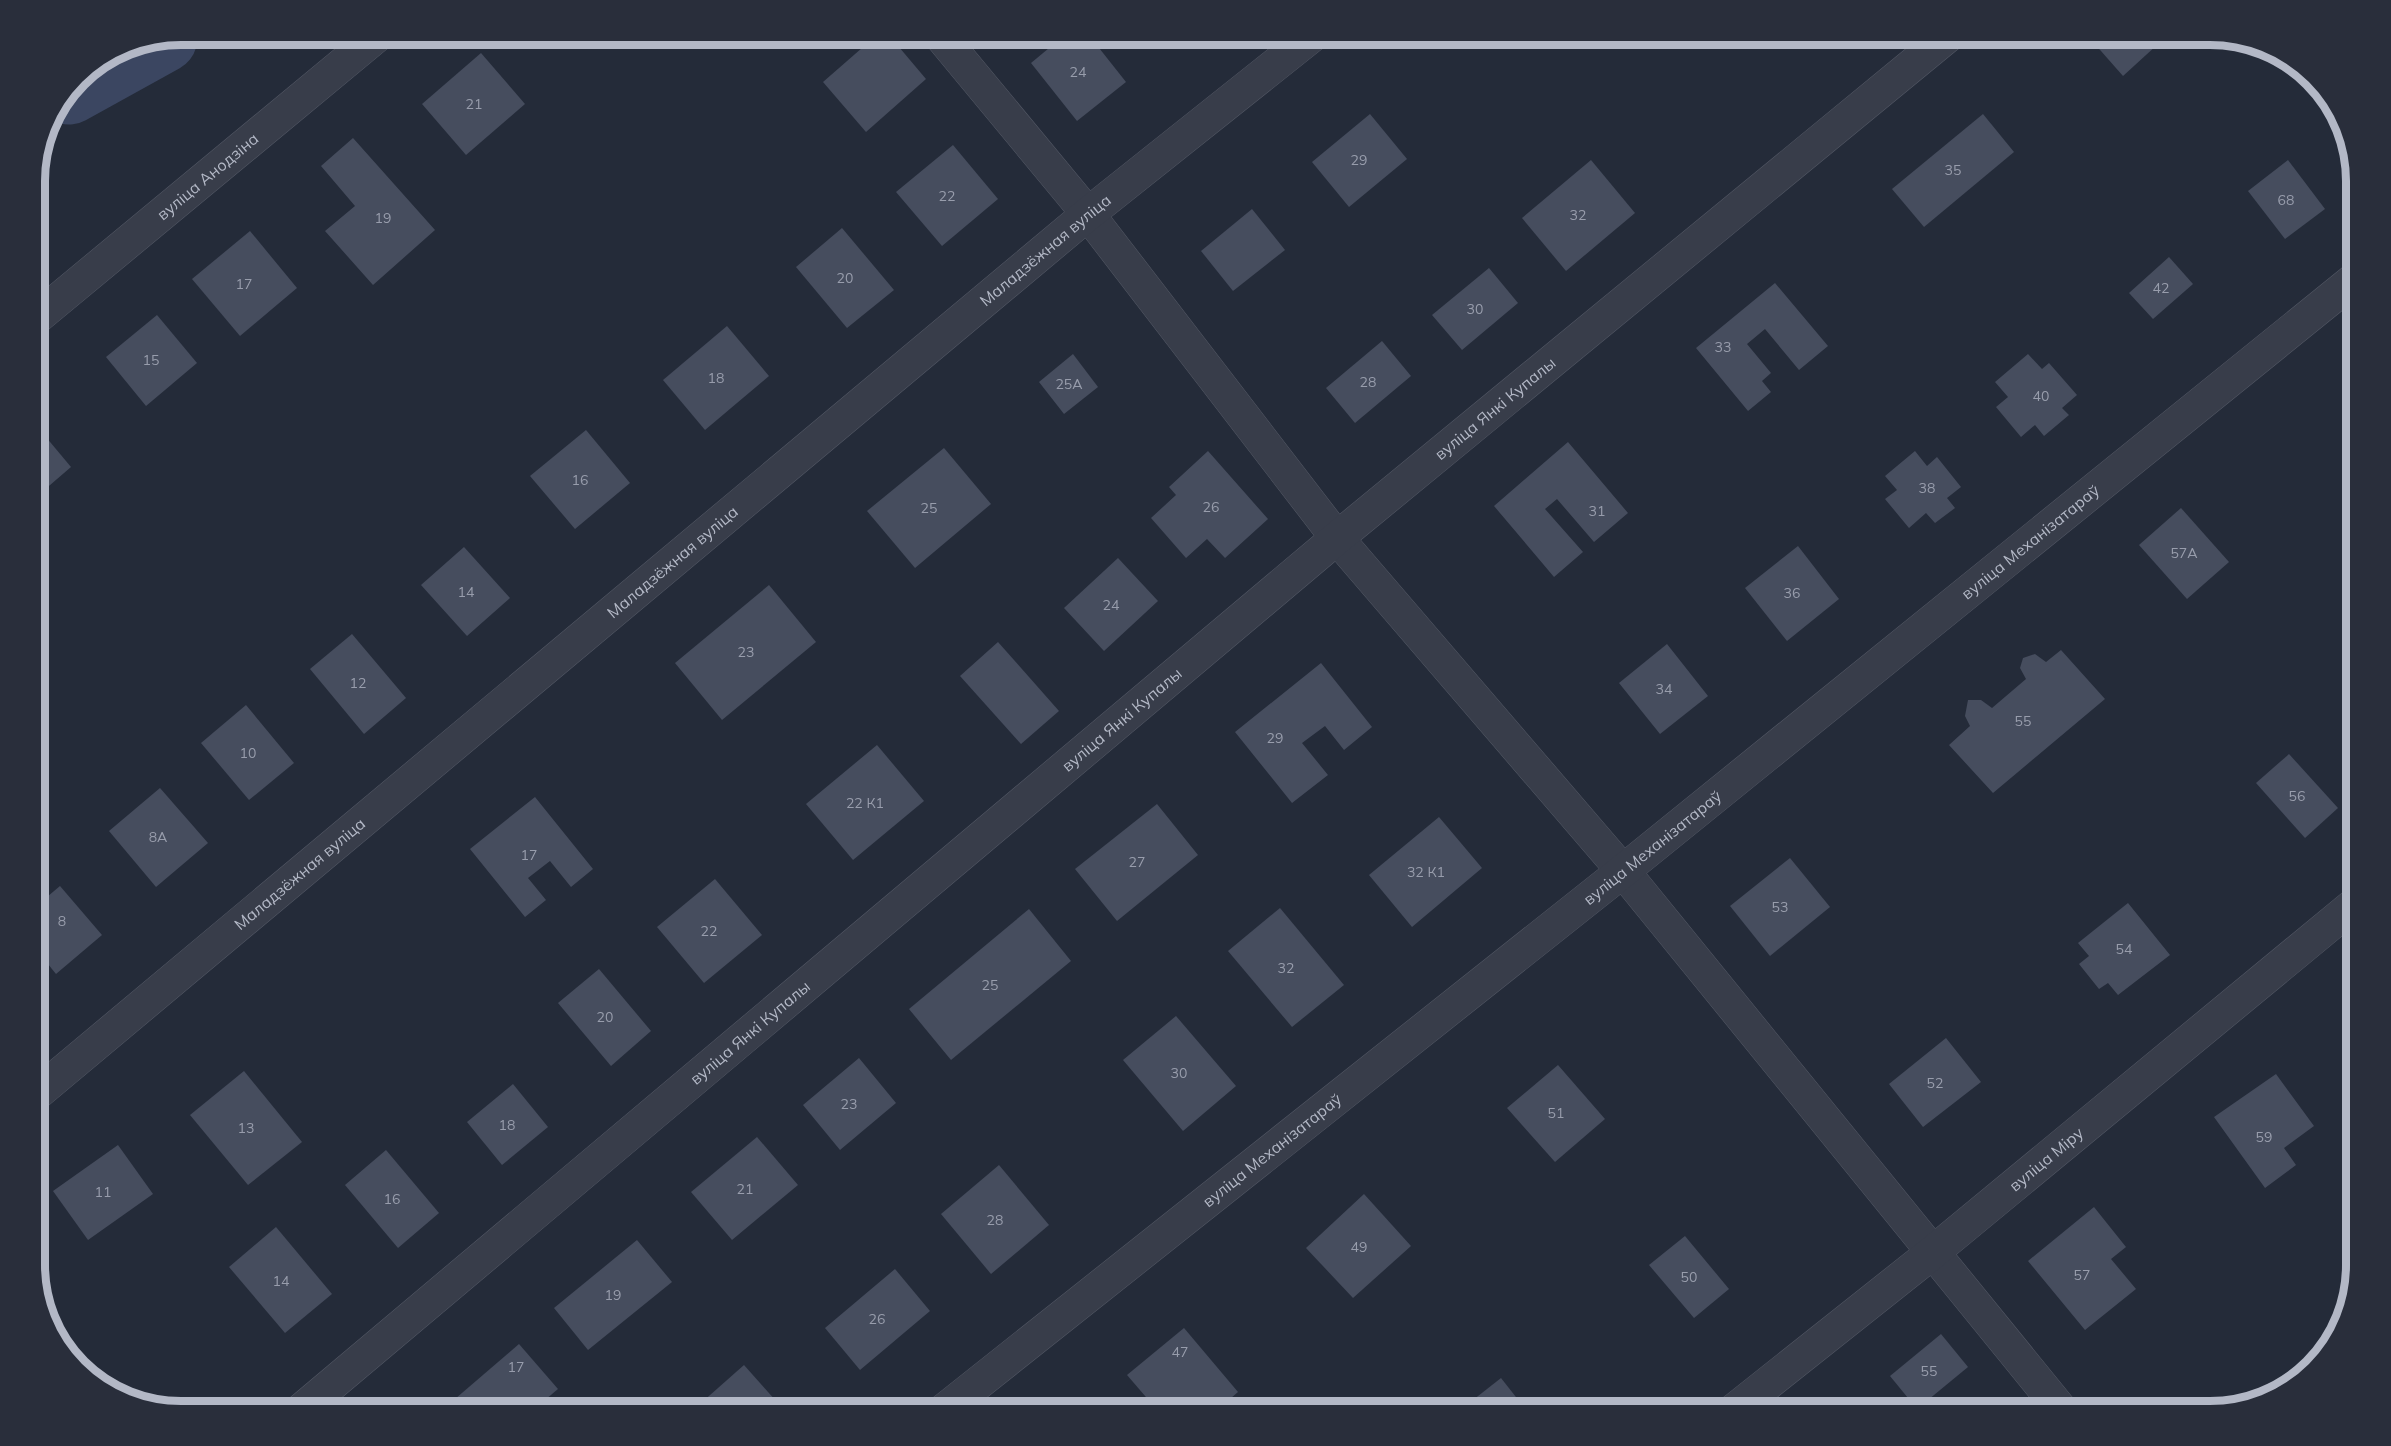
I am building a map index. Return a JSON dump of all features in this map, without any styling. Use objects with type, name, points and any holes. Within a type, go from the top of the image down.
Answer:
[{"type":"street","name":"вуліца Анодзіна","points":[[45,311],[366,45]]},
{"type":"street","points":[[948,45],[1088,214],[1337,538],[1623,871],[2053,1401]]},
{"type":"street","name":"Маладзёжная вуліца","points":[[45,1087],[1088,214],[1300,45]]},
{"type":"street","name":"вуліца Янкі Купалы","points":[[313,1401],[1337,538],[1937,45]]},
{"type":"street","name":"вуліца Механізатараў","points":[[957,1401],[1623,871],[2346,286]]},
{"type":"street","name":"вуліца Міру","points":[[1747,1401],[1932,1252],[2346,911]]},
{"type":"building","points":[[865,45],[897,45],[926,79],[866,132],[823,82]]},
{"type":"building","points":[[1053,45],[1097,45],[1126,82],[1077,121],[1031,63]]},
{"type":"building","points":[[2096,45],[2157,45],[2123,76]]},
{"type":"building","points":[[481,53],[525,104],[466,155],[422,104]]},
{"type":"building","points":[[1370,114],[1407,159],[1349,207],[1312,162]]},
{"type":"building","points":[[1983,114],[2014,152],[1924,227],[1892,189]]},
{"type":"building","points":[[353,138],[435,230],[373,285],[325,231],[355,206],[321,166]]},
{"type":"building","points":[[953,145],[998,199],[942,246],[896,192]]},
{"type":"building","points":[[1591,160],[1635,213],[1566,271],[1522,218]]},
{"type":"building","points":[[2288,160],[2325,209],[2285,239],[2248,191]]},
{"type":"building","points":[[1252,209],[1285,250],[1233,291],[1201,251]]},
{"type":"building","points":[[842,228],[894,290],[847,328],[796,267]]},
{"type":"building","points":[[250,231],[297,288],[240,336],[192,279]]},
{"type":"building","points":[[2169,257],[2193,284],[2153,319],[2129,293]]},
{"type":"building","points":[[1489,268],[1518,303],[1462,350],[1432,315]]},
{"type":"building","points":[[1775,283],[1828,346],[1799,370],[1765,329],[1747,344],[1771,373],[1762,381],[1771,392],[1748,411],[1696,348]]},
{"type":"building","points":[[157,315],[197,363],[146,406],[106,357]]},
{"type":"building","points":[[727,326],[769,376],[705,430],[663,380]]},
{"type":"building","points":[[1382,341],[1411,376],[1355,423],[1326,388]]},
{"type":"building","points":[[1073,354],[1098,387],[1064,414],[1039,382]]},
{"type":"building","points":[[2028,354],[2042,369],[2049,363],[2077,395],[2062,408],[2069,415],[2044,436],[2035,425],[2021,437],[1996,407],[2008,397],[1995,382]]},
{"type":"building","points":[[586,430],[630,483],[575,529],[530,476]]},
{"type":"building","points":[[45,436],[71,467],[45,489]]},
{"type":"building","points":[[1568,442],[1628,513],[1594,542],[1557,499],[1545,509],[1583,552],[1554,577],[1494,506]]},
{"type":"building","points":[[944,448],[991,504],[915,568],[867,511]]},
{"type":"building","points":[[1208,451],[1268,519],[1225,558],[1207,539],[1186,558],[1151,518],[1176,495],[1169,487]]},
{"type":"building","points":[[1915,451],[1927,466],[1937,457],[1961,487],[1947,498],[1955,508],[1935,523],[1926,513],[1909,528],[1885,499],[1897,490],[1885,476]]},
{"type":"building","points":[[2181,508],[2229,562],[2187,599],[2139,545]]},
{"type":"building","points":[[1798,546],[1839,599],[1787,641],[1745,588]]},
{"type":"building","points":[[464,547],[510,598],[467,636],[421,585]]},
{"type":"building","points":[[1118,558],[1158,601],[1104,651],[1064,608]]},
{"type":"building","points":[[769,585],[816,642],[722,720],[675,663]]},
{"type":"building","points":[[352,634],[406,698],[364,734],[310,669]]},
{"type":"building","points":[[998,642],[1059,711],[1021,744],[960,676]]},
{"type":"building","points":[[1667,644],[1708,696],[1660,734],[1619,683]]},
{"type":"building","points":[[2061,650],[2105,699],[1993,793],[1949,745],[1970,726],[1965,716],[1968,700],[1981,700],[1992,708],[2026,679],[2020,668],[2023,658],[2035,654],[2046,662]]},
{"type":"building","points":[[1321,663],[1372,727],[1344,750],[1325,726],[1302,743],[1328,775],[1292,803],[1235,732]]},
{"type":"building","points":[[246,705],[294,763],[249,800],[201,743]]},
{"type":"building","points":[[877,745],[924,801],[853,860],[806,804]]},
{"type":"building","points":[[2289,754],[2338,808],[2305,838],[2256,783]]},
{"type":"building","points":[[160,788],[208,843],[156,887],[109,831]]},
{"type":"building","points":[[535,797],[593,869],[571,887],[550,861],[528,878],[546,900],[525,917],[470,849]]},
{"type":"building","points":[[1157,804],[1198,855],[1117,921],[1075,869]]},
{"type":"building","points":[[1439,817],[1482,868],[1412,927],[1369,875]]},
{"type":"building","points":[[1790,858],[1830,907],[1770,956],[1730,906]]},
{"type":"building","points":[[715,879],[762,935],[704,983],[657,927]]},
{"type":"building","points":[[60,886],[102,935],[56,974],[45,960],[45,899]]},
{"type":"building","points":[[2128,903],[2170,955],[2118,995],[2108,983],[2099,989],[2079,964],[2089,956],[2078,943]]},
{"type":"building","points":[[1280,908],[1344,985],[1292,1027],[1228,951]]},
{"type":"building","points":[[1029,909],[1071,961],[951,1060],[909,1009]]},
{"type":"building","points":[[599,969],[651,1031],[611,1066],[558,1003]]},
{"type":"building","points":[[1176,1016],[1236,1086],[1183,1131],[1123,1060]]},
{"type":"building","points":[[1946,1038],[1981,1082],[1923,1127],[1889,1084]]},
{"type":"building","points":[[859,1058],[896,1103],[840,1150],[803,1105]]},
{"type":"building","points":[[1558,1065],[1605,1119],[1555,1162],[1507,1108]]},
{"type":"building","points":[[244,1071],[302,1142],[248,1185],[190,1115]]},
{"type":"building","points":[[2276,1074],[2314,1126],[2284,1148],[2296,1165],[2265,1188],[2214,1117]]},
{"type":"building","points":[[513,1084],[548,1127],[502,1165],[467,1122]]},
{"type":"building","points":[[757,1137],[798,1185],[732,1240],[691,1192]]},
{"type":"building","points":[[118,1145],[153,1194],[88,1240],[53,1191]]},
{"type":"building","points":[[386,1150],[439,1213],[398,1248],[345,1185]]},
{"type":"building","points":[[999,1165],[1049,1225],[991,1274],[941,1214]]},
{"type":"building","points":[[1364,1194],[1411,1246],[1353,1298],[1306,1248]]},
{"type":"building","points":[[2094,1207],[2126,1247],[2111,1259],[2136,1289],[2085,1330],[2028,1261]]},
{"type":"building","points":[[276,1227],[332,1294],[285,1333],[229,1267]]},
{"type":"building","points":[[1685,1236],[1729,1289],[1694,1318],[1649,1265]]},
{"type":"building","points":[[637,1240],[672,1282],[588,1350],[554,1308]]},
{"type":"building","points":[[895,1269],[930,1311],[860,1370],[825,1328]]},
{"type":"building","points":[[1184,1328],[1238,1392],[1228,1401],[1149,1401],[1127,1375]]},
{"type":"building","points":[[1941,1334],[1968,1367],[1927,1401],[1910,1401],[1890,1376]]},
{"type":"building","points":[[519,1344],[558,1389],[544,1401],[453,1401]]},
{"type":"building","points":[[744,1365],[776,1401],[703,1401]]},
{"type":"building","points":[[1501,1378],[1519,1401],[1472,1401]]},
{"type":"waterway","points":[[96,75],[136,53]]}]
